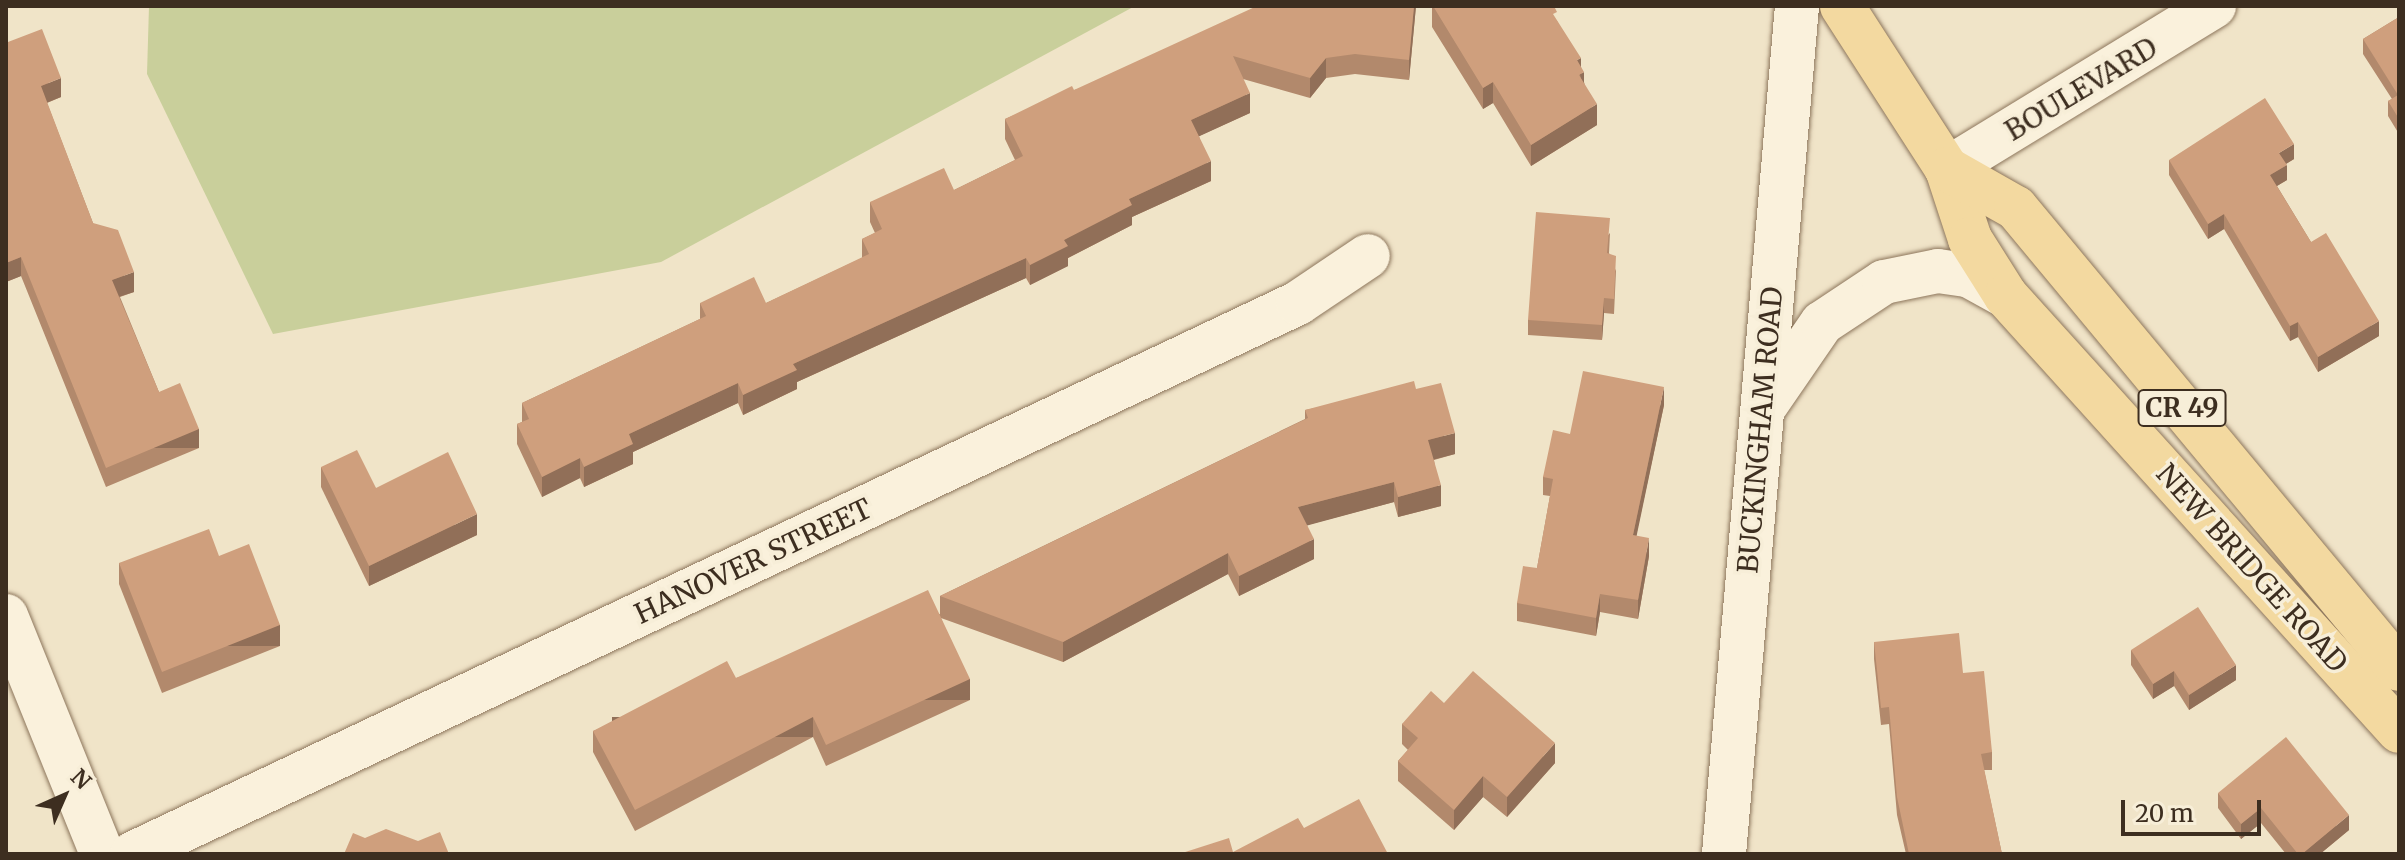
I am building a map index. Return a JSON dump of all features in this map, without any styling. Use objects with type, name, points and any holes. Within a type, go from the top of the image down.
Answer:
[{"type":"main road","name":"NEW BRIDGE ROAD","points":[[1842,6],[1947,169],[1970,239],[2006,296],[2399,731]]},
{"type":"main road","name":"NEW BRIDGE ROAD","points":[[1947,169],[2016,208],[2399,669]]},
{"type":"street","name":"BUCKINGHAM ROAD","points":[[1724,854],[1797,6]]},
{"type":"street","name":"BOULEVARD","points":[[1947,169],[2214,6]]},
{"type":"street","name":"HANOVER STREET","points":[[132,854],[1298,303],[1368,256]]},
{"type":"street","points":[[1762,411],[1822,323],[1884,282],[1914,273],[1953,273],[1968,275],[2006,296]]},
{"type":"street","points":[[6,616],[102,854]]},
{"type":"green space","points":[[149,6],[1135,6],[661,262],[273,334],[147,74]]},
{"type":"building","points":[[1257,6],[1414,6],[1409,60],[1355,54],[1326,58],[1310,78],[1233,56],[1250,93],[1191,120],[1211,161],[1129,199],[1132,205],[1064,240],[1068,246],[1030,265],[1026,258],[793,364],[797,370],[743,395],[738,383],[629,434],[633,444],[584,467],[580,458],[542,477],[517,424],[529,419],[522,403],[706,316],[700,303],[754,277],[766,303],[869,254],[862,239],[882,229],[870,202],[944,168],[954,190],[1023,156],[1005,119],[1072,86],[1074,90]]},
{"type":"building","points":[[1433,6],[1554,6],[1557,12],[1553,14],[1581,58],[1577,60],[1584,72],[1579,75],[1597,104],[1531,145],[1493,82],[1483,88]]},
{"type":"building","points":[[2399,17],[2399,119],[2388,101],[2398,95],[2363,39]]},
{"type":"building","points":[[42,29],[61,78],[41,86],[93,223],[118,230],[134,272],[112,280],[159,392],[180,383],[199,429],[106,468],[21,257],[6,263],[6,36],[8,42]]},
{"type":"building","points":[[2265,98],[2294,144],[2279,153],[2287,165],[2270,175],[2311,242],[2326,233],[2379,321],[2318,357],[2298,322],[2290,326],[2224,214],[2208,224],[2169,160]]},
{"type":"building","points":[[1536,212],[1610,218],[1607,253],[1616,256],[1614,299],[1604,298],[1602,325],[1528,320]]},
{"type":"building","points":[[1583,371],[1664,387],[1633,535],[1649,538],[1638,600],[1600,594],[1596,618],[1517,603],[1523,566],[1537,568],[1553,479],[1543,477],[1553,430],[1570,434]]},
{"type":"building","points":[[1414,381],[1416,389],[1441,383],[1455,433],[1428,440],[1441,485],[1398,497],[1394,482],[1298,507],[1314,539],[1239,576],[1228,553],[1063,642],[940,596],[1308,418],[1305,410]]},
{"type":"building","points":[[357,450],[376,488],[448,452],[477,514],[369,566],[321,467]]},
{"type":"building","points":[[209,529],[219,556],[249,544],[280,625],[162,672],[119,563]]},
{"type":"building","points":[[928,590],[970,679],[826,745],[813,717],[635,810],[593,731],[727,661],[736,678]]},
{"type":"building","points":[[2198,607],[2236,665],[2189,695],[2174,671],[2153,684],[2131,650]]},
{"type":"building","points":[[1959,633],[1963,673],[1984,671],[1992,752],[1981,754],[2002,854],[1909,854],[1897,797],[1889,707],[1881,708],[1874,642]]},
{"type":"building","points":[[1473,671],[1555,743],[1507,797],[1483,776],[1454,810],[1398,761],[1418,738],[1402,724],[1431,691],[1444,703]]},
{"type":"building","points":[[2286,737],[2349,815],[2302,854],[2298,854],[2261,808],[2241,824],[2218,793]]},
{"type":"building","points":[[1359,799],[1388,854],[1179,854],[1229,838],[1233,852],[1298,818],[1304,828]]},
{"type":"building","points":[[386,829],[418,841],[440,832],[449,854],[344,854],[353,833],[365,838]]}]
